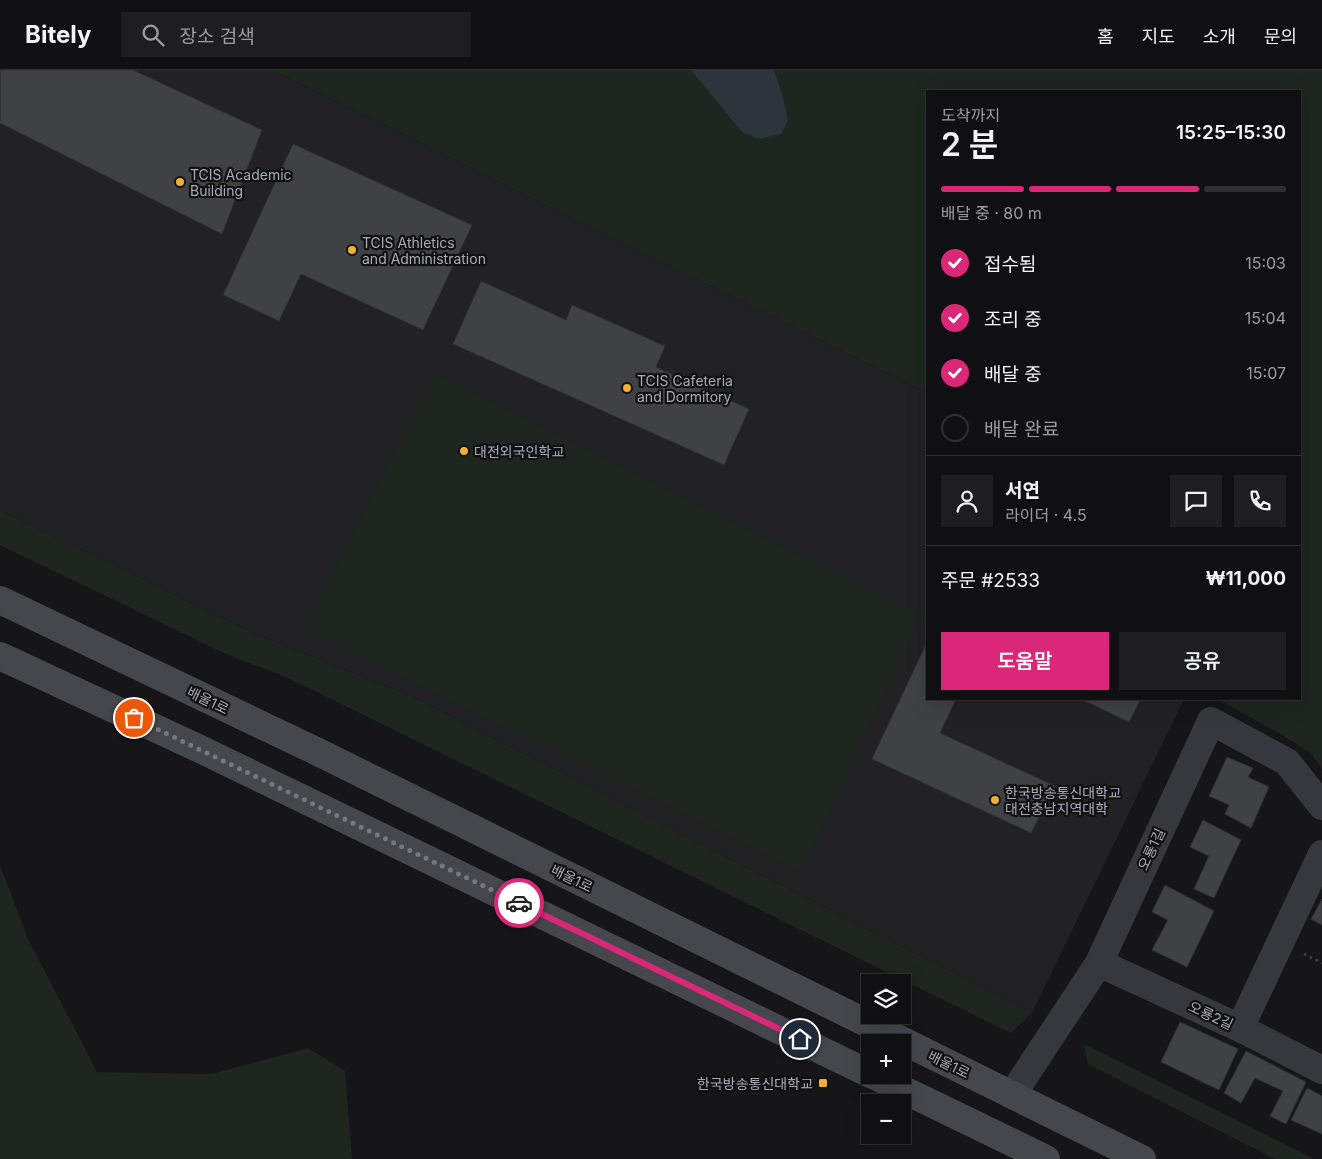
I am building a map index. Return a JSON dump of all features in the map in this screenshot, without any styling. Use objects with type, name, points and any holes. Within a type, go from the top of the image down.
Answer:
[{"type":"main road","name":"배울1로","points":[[0,600],[318,752],[1142,1159]]},
{"type":"main road","points":[[0,656],[200,748],[861,1069]]},
{"type":"main road","points":[[892,1084],[1046,1159]]},
{"type":"street","name":"오룡1길","points":[[1012,1095],[1099,963],[1211,721],[1287,762],[1322,806]]},
{"type":"street","points":[[1240,1028],[1322,854]]},
{"type":"street","name":"오룡2길","points":[[1099,963],[1240,1028],[1322,1070]]},
{"type":"shaded area","name":"대전외국인학교","points":[[0,70],[273,70],[926,393],[926,700],[1184,700],[1032,1013],[409,695],[249,631],[0,510]]},
{"type":"shaded area","points":[[273,70],[1322,70],[1322,769],[1310,752],[1219,700],[1301,700],[1301,90],[926,90],[926,393]]},
{"type":"shaded area","points":[[691,70],[774,70],[783,97],[788,121],[781,134],[759,139],[742,132]]},
{"type":"shaded area","points":[[435,374],[922,615],[801,873],[667,806],[302,630]]},
{"type":"shaded area","points":[[0,510],[249,631],[409,695],[1032,1013],[1011,1033],[911,984],[911,974],[891,974],[319,693],[281,675],[226,654],[0,545]]},
{"type":"shaded area","points":[[0,865],[28,939],[97,1072],[212,1074],[308,1048],[345,1071],[352,1159],[0,1159]]},
{"type":"shaded area","points":[[1084,1044],[1314,1159],[1275,1159],[1088,1064]]},
{"type":"building","name":"TCIS Academic Building","points":[[0,70],[133,70],[262,130],[222,234],[0,123]]},
{"type":"building","name":"TCIS Athletics and Administration","points":[[293,144],[472,225],[423,330],[301,274],[279,321],[223,295]]},
{"type":"building","name":"TCIS Cafeteria and Dormitory","points":[[481,281],[566,320],[572,305],[665,346],[656,367],[749,409],[724,465],[453,344]]},
{"type":"building","points":[[926,644],[926,700],[956,700],[940,733],[1055,786],[1031,833],[872,759]]},
{"type":"building","points":[[1083,700],[1140,700],[1129,722]]},
{"type":"building","points":[[1227,757],[1253,768],[1248,777],[1269,787],[1251,828],[1225,814],[1229,805],[1209,796]]},
{"type":"building","points":[[1203,820],[1241,840],[1214,898],[1194,889],[1209,856],[1190,847]]},
{"type":"building","points":[[1165,885],[1214,911],[1187,967],[1152,950],[1168,920],[1152,912]]},
{"type":"building","points":[[1322,899],[1322,925],[1311,919]]},
{"type":"building","points":[[1180,1022],[1238,1049],[1219,1090],[1161,1062]]},
{"type":"building","points":[[1246,1051],[1306,1082],[1286,1124],[1270,1116],[1283,1091],[1255,1078],[1241,1103],[1224,1093]]},
{"type":"building","points":[[1307,1088],[1322,1096],[1322,1134],[1291,1120]]},
{"type":"way so far","points":[[134,718],[200,748],[519,903]]},
{"type":"place","name":"TCIS Academic Building","points":[[180,182]]},
{"type":"place","name":"TCIS Athletics and Administration","points":[[352,250]]},
{"type":"place","name":"TCIS Cafeteria and Dormitory","points":[[627,388]]},
{"type":"place","name":"대전외국인학교","points":[[464,451]]},
{"type":"place","name":"한국방송통신대학교 대전충남지역대학","points":[[995,800]]},
{"type":"place","name":"한국방송통신대학교","points":[[823,1083]]},
{"type":"route","points":[[519,903],[800,1039]]}]
